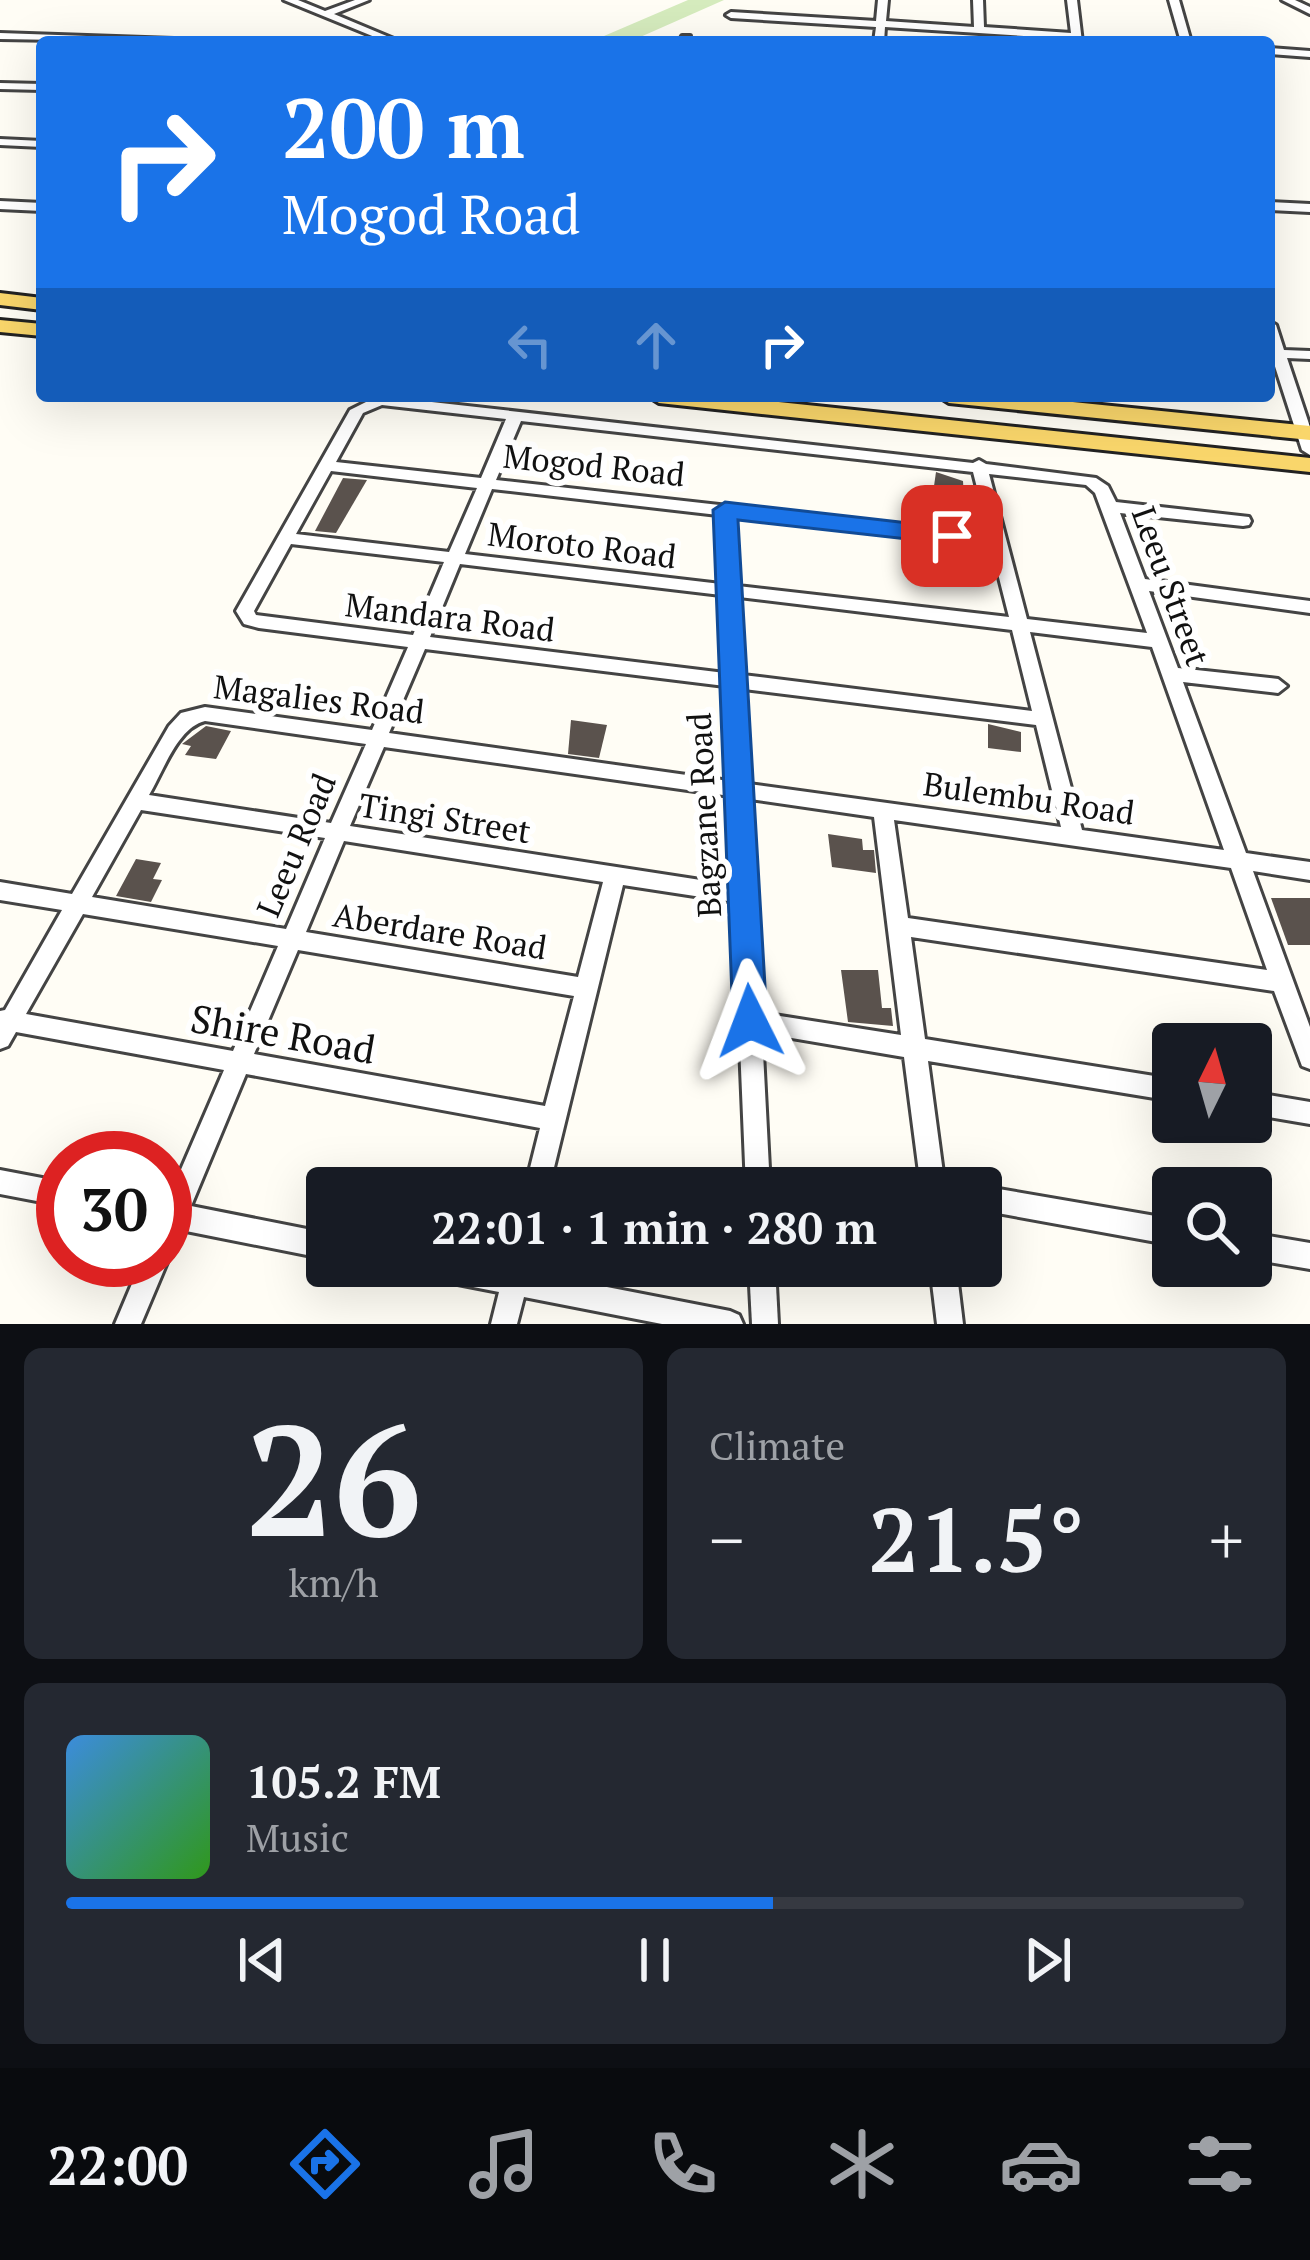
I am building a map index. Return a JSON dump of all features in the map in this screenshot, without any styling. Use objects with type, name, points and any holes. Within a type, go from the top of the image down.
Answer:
[{"type":"main road","points":[[0,299],[36,303]]},
{"type":"main road","points":[[0,326],[36,329]]},
{"type":"main road","points":[[716,402],[1310,465]]},
{"type":"main road","points":[[1000,402],[1308,438]]},
{"type":"street","points":[[289,0],[381,36]]},
{"type":"street","points":[[326,14],[364,0]]},
{"type":"street","points":[[789,18],[793,0]]},
{"type":"street","points":[[879,36],[883,0]]},
{"type":"street","points":[[978,0],[979,29]]},
{"type":"street","points":[[1072,0],[1077,36]]},
{"type":"street","points":[[1174,0],[1184,36]]},
{"type":"street","points":[[1287,0],[1310,11]]},
{"type":"street","points":[[731,16],[1048,36]]},
{"type":"street","points":[[0,36],[36,37]]},
{"type":"street","points":[[1275,52],[1309,56]]},
{"type":"street","points":[[0,86],[36,87]]},
{"type":"street","points":[[0,142],[36,144]]},
{"type":"street","points":[[0,205],[36,207]]},
{"type":"street","points":[[1275,206],[1310,208]]},
{"type":"street","points":[[1275,347],[1308,438]]},
{"type":"street","points":[[1277,354],[1310,355]]},
{"type":"street","name":"Mandara Road","points":[[377,402],[357,410],[248,604],[245,616],[250,620],[1043,719]]},
{"type":"street","name":"Mandara Road","points":[[411,402],[516,414]]},
{"type":"street","name":"Leeu Street","points":[[516,414],[1081,478],[1102,490],[1310,1058]]},
{"type":"street","name":"Leeu Road","points":[[192,1169],[516,414]]},
{"type":"street","points":[[979,465],[1074,838]]},
{"type":"street","name":"Mogod Road","points":[[326,466],[998,541]]},
{"type":"street","points":[[1110,507],[1244,521]]},
{"type":"street","name":"Bagzane Road","points":[[725,510],[757,1167]]},
{"type":"street","name":"Moroto Road","points":[[286,538],[1158,640]]},
{"type":"street","points":[[1138,584],[1310,607]]},
{"type":"street","points":[[1170,674],[1278,686]]},
{"type":"street","name":"Magalies Road","points":[[4,1027],[176,731],[196,715],[739,790]]},
{"type":"street","name":"Bulembu Road","points":[[739,790],[1310,871]]},
{"type":"street","name":"Tingi Street","points":[[136,801],[744,895]]},
{"type":"street","points":[[883,810],[930,1167]]},
{"type":"street","points":[[542,1167],[614,878]]},
{"type":"street","name":"Aberdare Road","points":[[0,891],[585,988]]},
{"type":"street","points":[[898,926],[1282,982]]},
{"type":"street","points":[[750,1021],[1152,1087]]},
{"type":"street","name":"Shire Road","points":[[4,1027],[554,1119]]},
{"type":"street","points":[[1272,1107],[1310,1113]]},
{"type":"street","points":[[0,1182],[36,1189]]},
{"type":"street","points":[[1002,1202],[1152,1228]]},
{"type":"street","points":[[192,1226],[306,1243]]},
{"type":"street","points":[[1272,1250],[1310,1256]]},
{"type":"street","points":[[128,1324],[144,1287]]},
{"type":"street","points":[[504,1324],[514,1287]]},
{"type":"street","points":[[561,1287],[666,1318],[730,1324]]},
{"type":"street","points":[[763,1287],[765,1324]]},
{"type":"street","points":[[946,1287],[950,1324]]},
{"type":"green space","points":[[688,0],[724,0],[643,36],[604,36]]},
{"type":"building","points":[[936,472],[963,481],[965,518],[930,514]]},
{"type":"building","points":[[343,478],[367,480],[336,533],[315,531]]},
{"type":"building","points":[[571,720],[607,725],[599,758],[568,754]]},
{"type":"building","points":[[988,724],[1021,732],[1021,752],[988,748]]},
{"type":"building","points":[[206,726],[231,731],[216,759],[185,755],[191,746],[182,744]]},
{"type":"building","points":[[828,834],[862,839],[863,850],[874,850],[876,873],[832,867]]},
{"type":"building","points":[[136,859],[161,863],[153,879],[162,880],[151,902],[116,896]]},
{"type":"building","points":[[1271,898],[1310,898],[1310,945],[1288,945]]},
{"type":"building","points":[[841,970],[878,970],[882,1008],[891,1008],[893,1026],[848,1022]]},
{"type":"route","points":[[750,1021],[725,510],[952,536]]}]
